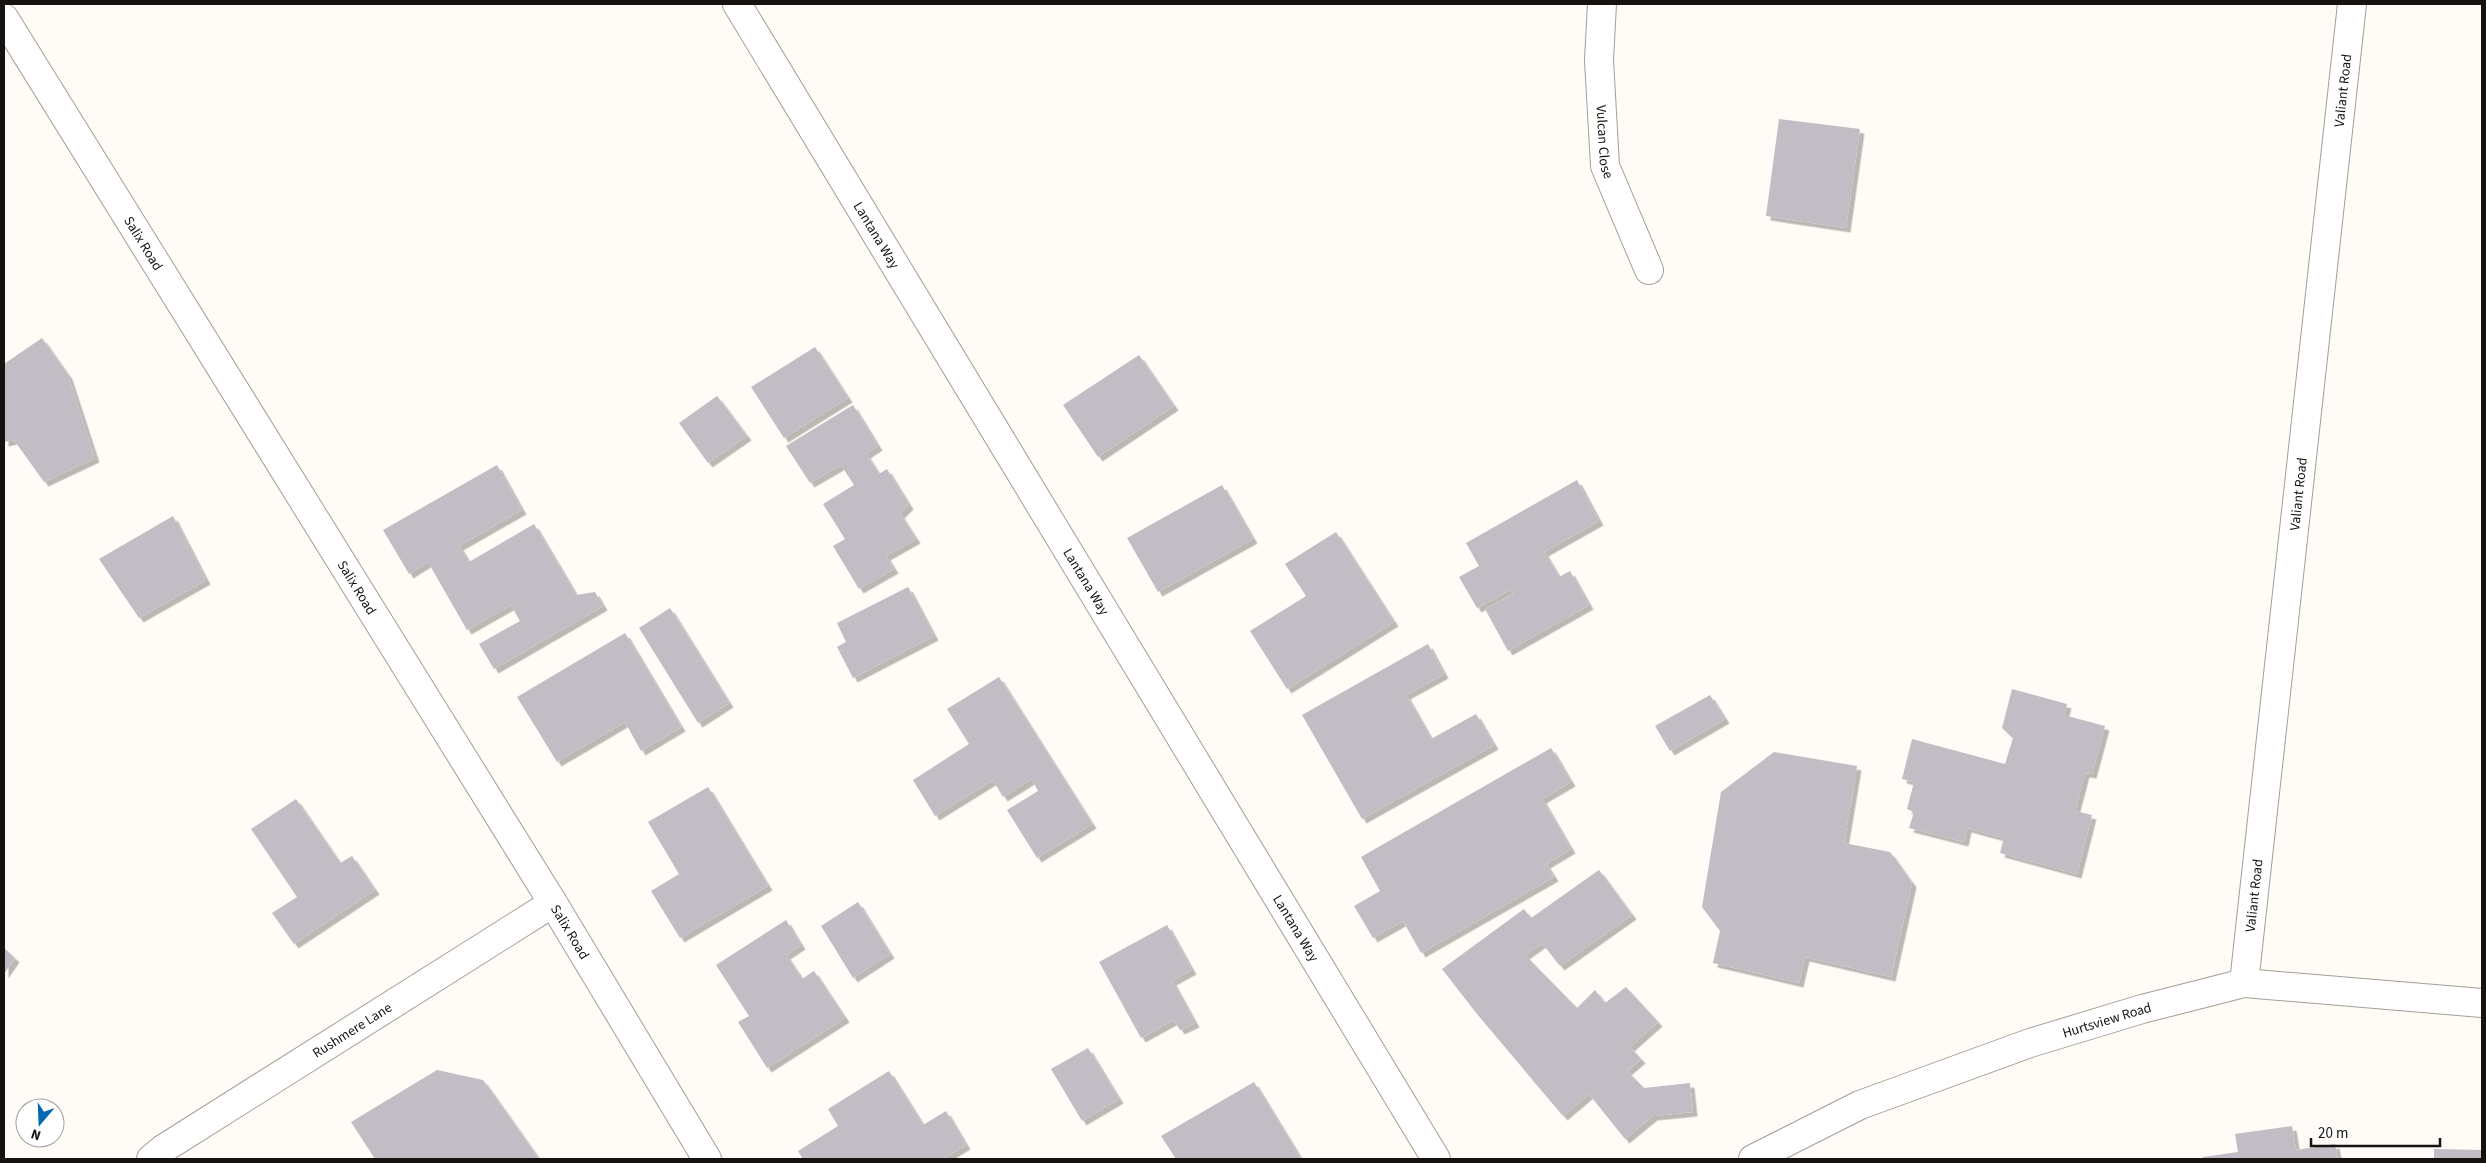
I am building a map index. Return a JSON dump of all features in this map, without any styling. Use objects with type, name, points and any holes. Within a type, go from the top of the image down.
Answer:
[{"type":"street","name":"Lantana Way","points":[[737,4],[1436,1159]]},
{"type":"street","name":"Vulcan Close","points":[[1602,4],[1599,60],[1605,166],[1649,270]]},
{"type":"street","name":"Valiant Road","points":[[2244,983],[2352,4]]},
{"type":"street","name":"Salix Road","points":[[4,18],[553,903],[707,1159]]},
{"type":"street","name":"Rushmere Lane","points":[[151,1159],[163,1149],[553,903]]},
{"type":"street","name":"Hurtsview Road","points":[[1753,1159],[1860,1105],[2004,1053],[2142,1009],[2244,983],[2482,1003]]},
{"type":"building","points":[[1779,119],[1860,129],[1846,228],[1766,216]]},
{"type":"building","points":[[42,338],[68,375],[95,458],[44,482],[14,440],[4,442],[4,364]]},
{"type":"building","points":[[815,347],[848,398],[784,438],[751,387]]},
{"type":"building","points":[[1139,355],[1174,406],[1098,457],[1063,405]]},
{"type":"building","points":[[717,396],[747,436],[708,463],[679,423]]},
{"type":"building","points":[[853,405],[878,446],[866,454],[879,474],[887,469],[909,505],[900,514],[916,539],[886,556],[894,569],[859,589],[833,546],[845,539],[823,504],[854,485],[841,465],[810,483],[786,446]]},
{"type":"building","points":[[497,465],[522,510],[459,546],[469,562],[534,524],[576,595],[595,592],[603,606],[494,669],[479,644],[520,621],[511,605],[467,630],[428,562],[409,574],[383,530]]},
{"type":"building","points":[[1577,480],[1599,521],[1544,552],[1559,577],[1570,571],[1589,605],[1508,651],[1485,609],[1513,594],[1511,589],[1477,608],[1459,577],[1479,566],[1466,543]]},
{"type":"building","points":[[1222,485],[1253,539],[1158,592],[1127,538]]},
{"type":"building","points":[[173,516],[206,580],[139,618],[99,559]]},
{"type":"building","points":[[1336,532],[1394,622],[1287,689],[1250,631],[1306,596],[1285,564]]},
{"type":"building","points":[[908,587],[934,636],[853,678],[837,647],[846,642],[837,623]]},
{"type":"building","points":[[670,608],[729,703],[698,723],[639,628]]},
{"type":"building","points":[[625,633],[681,727],[641,751],[625,722],[557,762],[517,697]]},
{"type":"building","points":[[1428,644],[1444,674],[1406,695],[1431,739],[1476,714],[1494,745],[1362,819],[1302,715]]},
{"type":"building","points":[[999,677],[1092,824],[1037,858],[1007,810],[1038,791],[1032,779],[1003,797],[993,780],[935,816],[913,780],[969,744],[947,709]]},
{"type":"building","points":[[2012,689],[2067,704],[2064,715],[2105,726],[2092,774],[2085,773],[2075,811],[2092,815],[2077,874],[2000,853],[2004,838],[1967,828],[1964,842],[1909,828],[1914,812],[1907,809],[1914,782],[1902,779],[1912,739],[2005,764],[2013,738],[2002,728]]},
{"type":"building","points":[[1710,695],[1725,719],[1670,751],[1655,726]]},
{"type":"building","points":[[1551,748],[1571,782],[1542,799],[1571,849],[1546,864],[1554,877],[1421,953],[1403,921],[1373,938],[1354,906],[1380,891],[1361,857]]},
{"type":"building","points":[[1774,752],[1857,766],[1844,843],[1890,852],[1912,883],[1891,977],[1805,957],[1799,983],[1713,963],[1720,931],[1702,907],[1721,792]]},
{"type":"building","points":[[708,787],[768,886],[680,938],[651,891],[679,874],[648,822]]},
{"type":"building","points":[[296,799],[340,863],[352,856],[375,890],[294,944],[272,913],[297,897],[251,829]]},
{"type":"building","points":[[1599,870],[1632,915],[1560,966],[1542,943],[1525,955],[1577,1008],[1595,990],[1605,1003],[1626,987],[1658,1022],[1630,1047],[1641,1059],[1627,1071],[1644,1088],[1690,1083],[1693,1112],[1653,1116],[1625,1139],[1589,1094],[1563,1116],[1477,1014],[1442,969],[1524,909],[1531,918]]},
{"type":"building","points":[[858,902],[890,954],[853,978],[821,926]]},
{"type":"building","points":[[786,920],[801,945],[786,955],[802,979],[814,971],[845,1018],[767,1068],[738,1022],[749,1016],[716,965]]},
{"type":"building","points":[[1167,925],[1192,970],[1172,981],[1195,1023],[1180,1030],[1174,1020],[1141,1038],[1099,962]]},
{"type":"building","points":[[4,948],[15,958],[4,974]]},
{"type":"building","points":[[1088,1048],[1119,1099],[1082,1121],[1051,1069]]},
{"type":"building","points":[[437,1070],[483,1080],[539,1159],[375,1159],[351,1122]]},
{"type":"building","points":[[889,1071],[923,1125],[946,1111],[966,1145],[943,1159],[803,1159],[798,1151],[838,1126],[828,1109]]},
{"type":"building","points":[[1254,1082],[1301,1159],[1176,1159],[1161,1136]]},
{"type":"building","points":[[2292,1126],[2296,1150],[2335,1144],[2338,1159],[2203,1159],[2203,1157],[2238,1152],[2235,1134]]},
{"type":"building","points":[[2434,1149],[2482,1150],[2482,1159],[2434,1159]]}]
